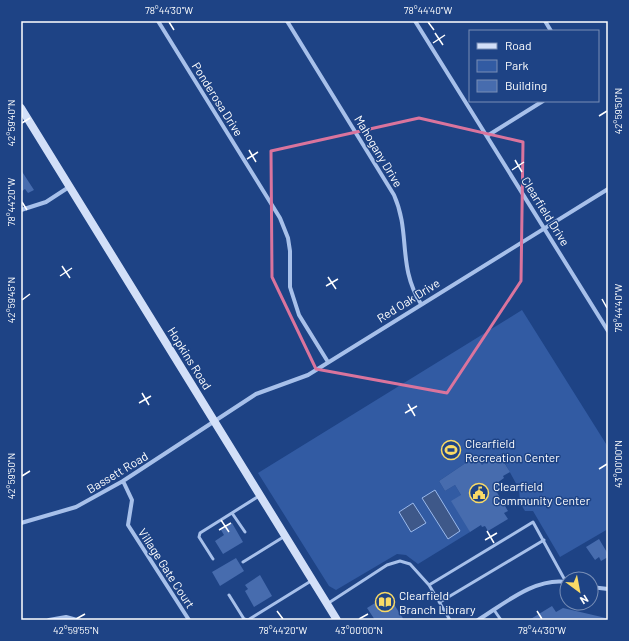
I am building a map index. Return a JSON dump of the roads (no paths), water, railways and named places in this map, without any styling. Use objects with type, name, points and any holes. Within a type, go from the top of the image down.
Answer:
[{"type":"street","name":"Ponderosa Drive","points":[[158,21],[280,218],[288,238],[290,251],[290,287],[299,315],[328,362]]},
{"type":"street","name":"Mahogany Drive","points":[[287,21],[394,194],[402,215],[404,258],[407,274],[412,290],[421,304]]},
{"type":"street","name":"Clearfield Drive","points":[[415,21],[608,331]]},
{"type":"street","points":[[545,21],[550,30]]},
{"type":"street","points":[[487,136],[541,102]]},
{"type":"street","name":"Hopkins Road","points":[[21,108],[215,421],[336,620]]},
{"type":"street","points":[[21,210],[46,202],[69,186]]},
{"type":"street","name":"Red Oak Drive","points":[[215,421],[256,394],[308,375],[544,227],[608,189]]},
{"type":"street","name":"Bassett Road","points":[[21,523],[76,507],[123,481],[215,421]]},
{"type":"street","name":"Village Gate Court","points":[[123,481],[132,500],[128,525],[189,620]]},
{"type":"street","points":[[478,620],[533,587],[551,581],[559,582]]},
{"type":"street","points":[[48,620],[66,617],[77,620]]},
{"type":"lane","points":[[213,559],[199,536],[200,533],[260,495]]},
{"type":"lane","points":[[232,513],[245,532]]},
{"type":"lane","points":[[430,585],[533,522],[560,571]]},
{"type":"lane","points":[[243,562],[285,536]]},
{"type":"lane","points":[[440,602],[544,540]]},
{"type":"lane","points":[[327,604],[387,565],[400,561],[410,564],[430,585],[450,620]]},
{"type":"lane","points":[[229,595],[244,619],[248,620],[312,580]]},
{"type":"lane","points":[[494,610],[500,620]]},
{"type":"place","name":"Clearfield Recreation Center","points":[[451,450]]},
{"type":"place","name":"Clearfield Community Center","points":[[479,493]]},
{"type":"place","name":"Clearfield Branch Library","points":[[385,602]]}]
